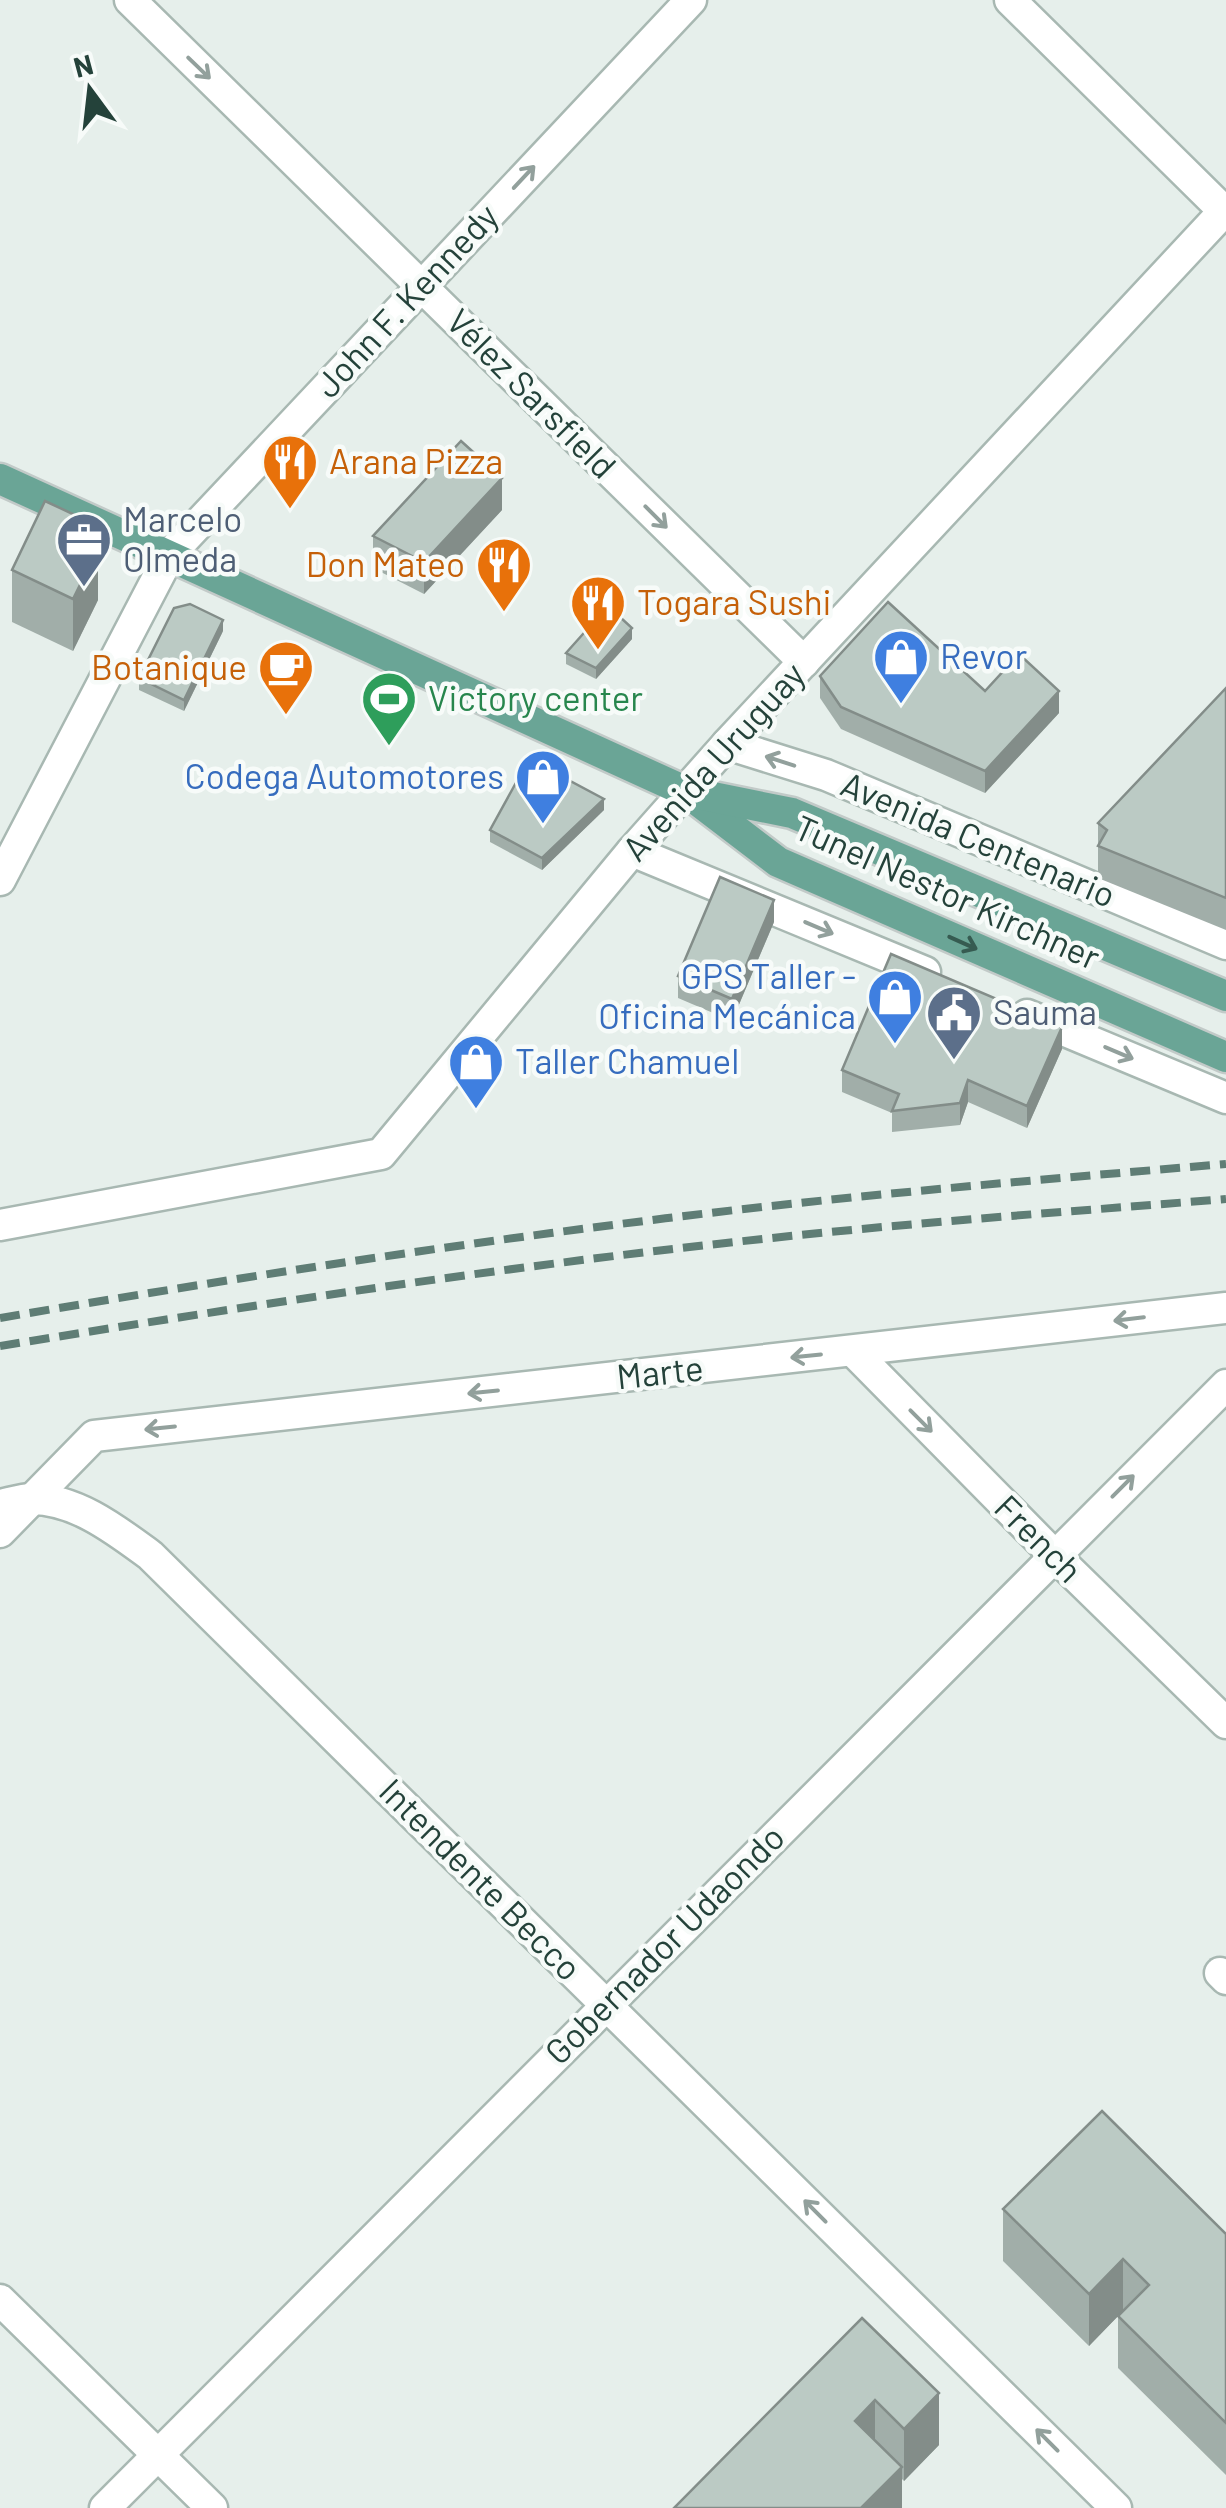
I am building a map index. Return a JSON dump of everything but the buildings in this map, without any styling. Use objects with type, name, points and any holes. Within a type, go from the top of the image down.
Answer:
[{"type":"main road","points":[[0,479],[686,792]]},
{"type":"main road","name":"Tunel Nestor Kirchner","points":[[686,792],[792,813],[1226,996]]},
{"type":"main road","name":"Tunel Nestor Kirchner","points":[[686,792],[778,862],[1226,1058]]},
{"type":"street","name":"Vélez Sarsfield","points":[[130,0],[804,662]]},
{"type":"street","name":"John F. Kennedy","points":[[0,880],[170,554],[691,0]]},
{"type":"street","points":[[1010,0],[1225,210]]},
{"type":"street","name":"Avenida Uruguay","points":[[0,1225],[381,1154],[632,850],[1225,210]]},
{"type":"street","name":"Avenida Centenario","points":[[727,744],[826,776],[1226,944]]},
{"type":"street","points":[[632,850],[956,986]]},
{"type":"street","points":[[992,1000],[1226,1098]]},
{"type":"street","name":"Marte","points":[[34,1499],[94,1436],[1226,1308]]},
{"type":"street","name":"French","points":[[853,1351],[1226,1723]]},
{"type":"street","name":"Gobernador Udaondo","points":[[105,2508],[1226,1385]]},
{"type":"street","points":[[0,1504],[34,1499]]},
{"type":"street","points":[[0,1532],[34,1499]]},
{"type":"street","name":"Intendente Becco","points":[[34,1499],[72,1508],[113,1528],[150,1555],[1116,2508]]},
{"type":"street","points":[[0,2300],[212,2508]]},
{"type":"railway","points":[[0,1318],[326,1265],[652,1220],[867,1196],[1226,1164]]},
{"type":"railway","points":[[0,1346],[334,1294],[669,1249],[1226,1199]]},
{"type":"place","name":"Arana Pizza","points":[[290,511]]},
{"type":"place","name":"Marcelo Olmeda","points":[[84,589]]},
{"type":"place","name":"Don Mateo","points":[[504,614]]},
{"type":"place","name":"Togara Sushi","points":[[598,652]]},
{"type":"place","name":"Revor","points":[[901,706]]},
{"type":"place","name":"Botanique","points":[[286,717]]},
{"type":"place","name":"Victory center","points":[[389,748]]},
{"type":"place","name":"Codega Automotores","points":[[543,826]]},
{"type":"place","name":"GPS Taller - Oficina Mecánica","points":[[895,1046]]},
{"type":"place","name":"Sauma","points":[[954,1062]]},
{"type":"place","name":"Taller Chamuel","points":[[476,1111]]}]
